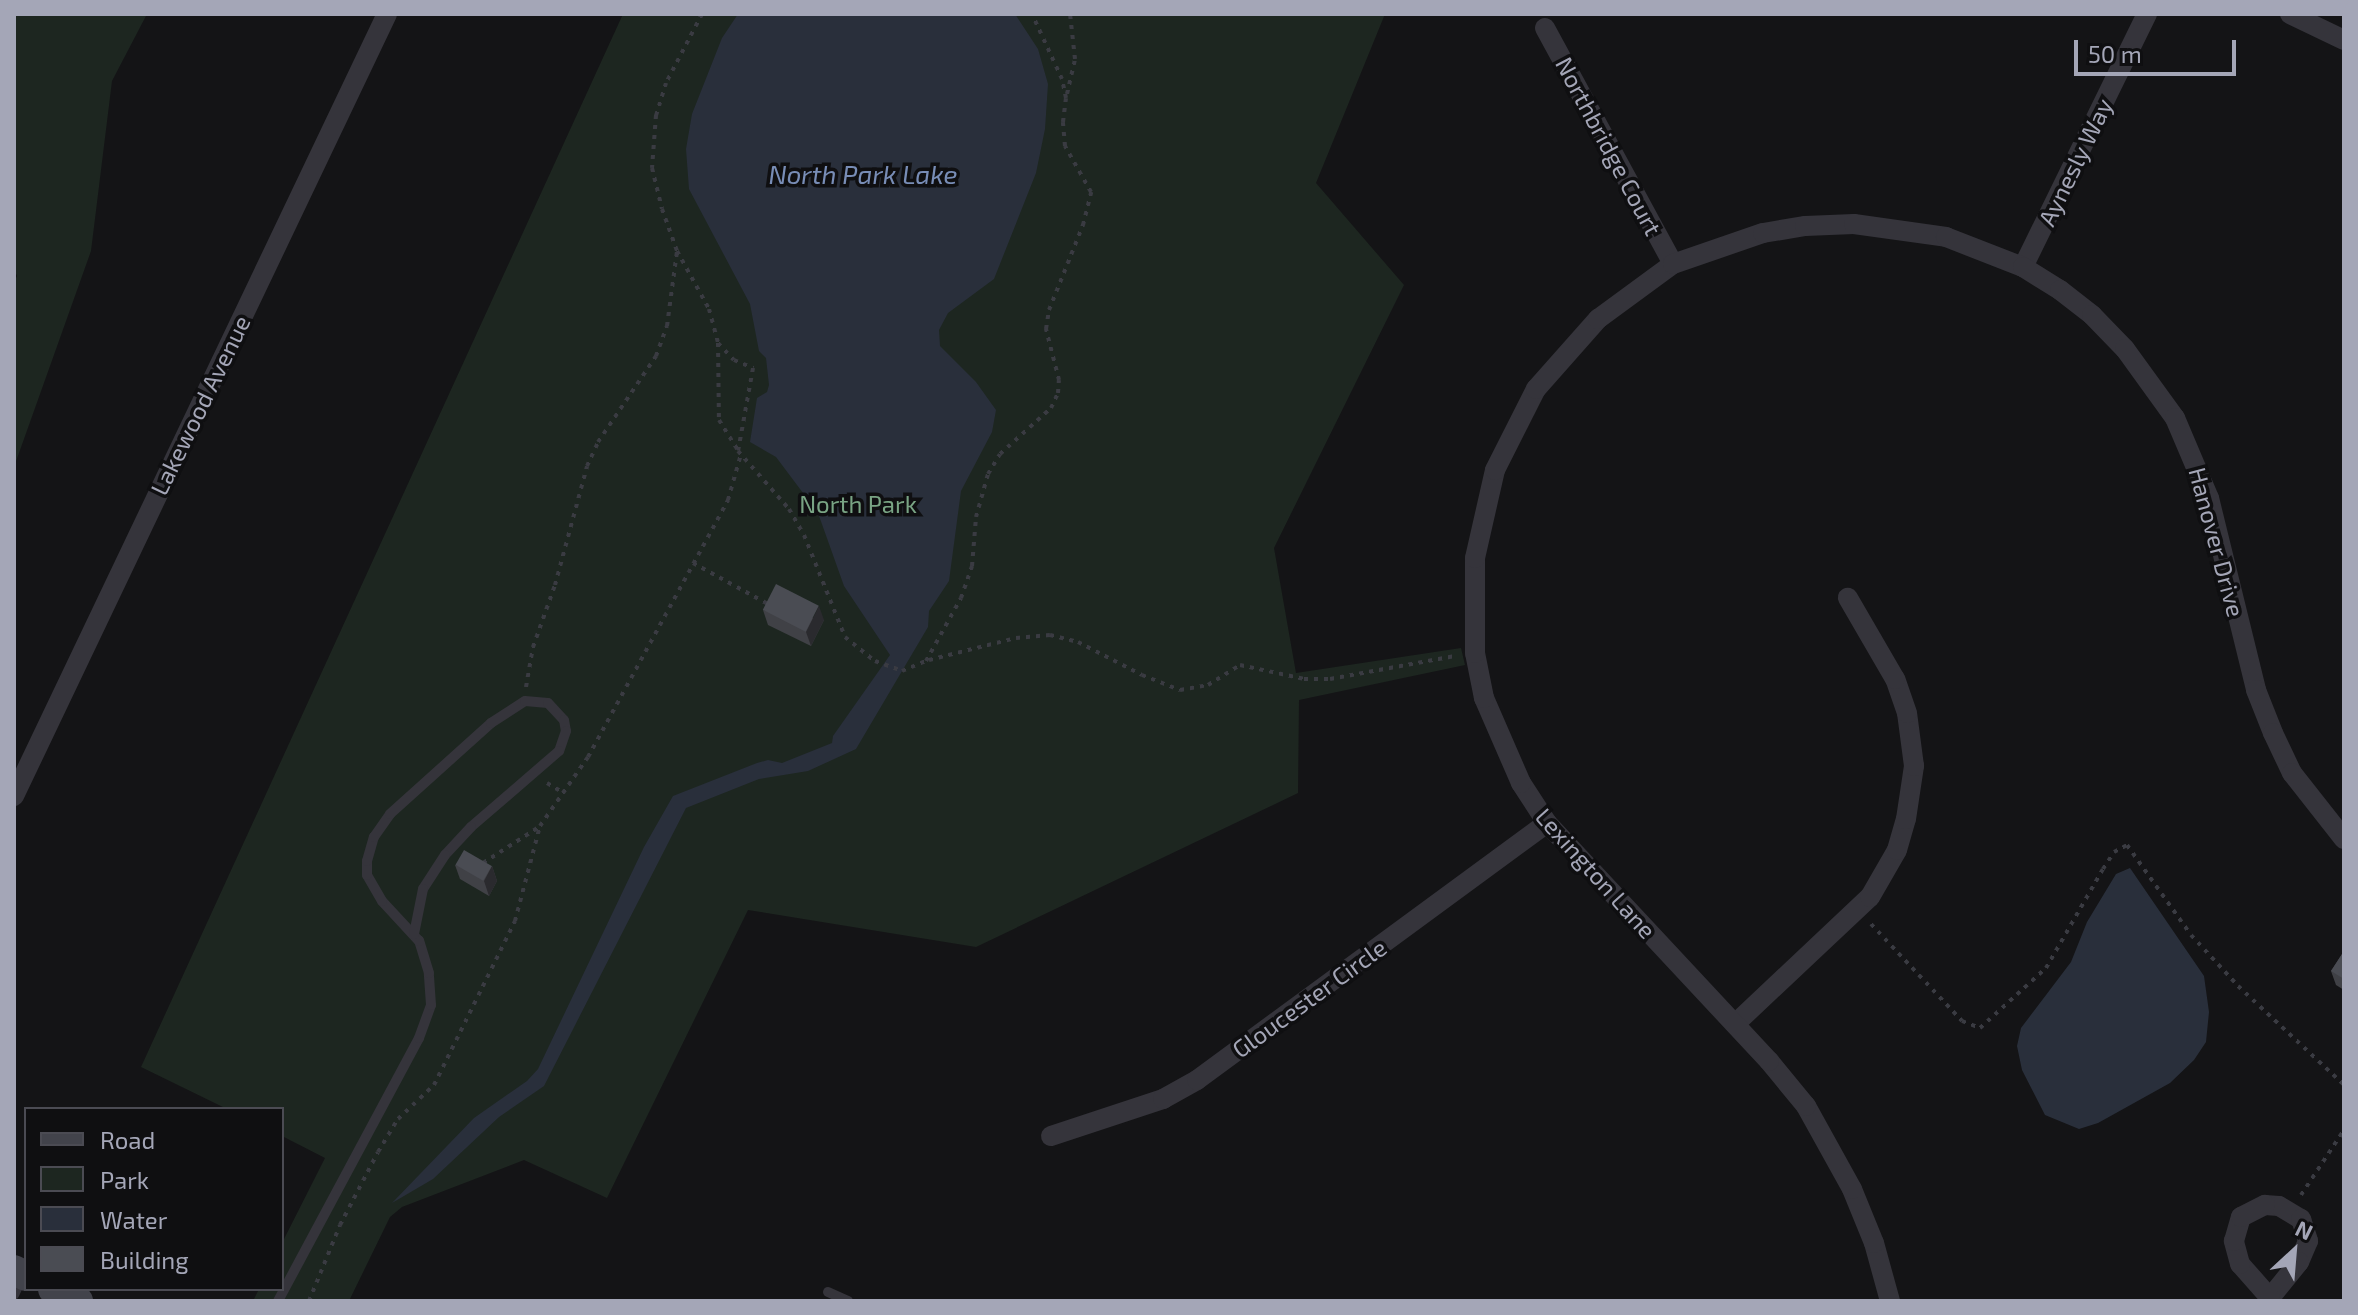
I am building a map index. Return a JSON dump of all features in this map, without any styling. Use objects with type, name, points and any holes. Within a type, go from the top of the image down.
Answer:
[{"type":"street","name":"Lakewood Avenue","points":[[14,796],[387,14]]},
{"type":"street","name":"Aynesly Way","points":[[2023,267],[2147,14]]},
{"type":"street","points":[[2290,14],[2344,40]]},
{"type":"street","name":"Northbridge Court","points":[[1545,28],[1673,264]]},
{"type":"street","name":"Hanover Drive","points":[[1673,264],[1763,233],[1805,226],[1854,224],[1946,237],[2023,267],[2092,315],[2125,349],[2175,418],[2209,498],[2256,690],[2273,733],[2292,773],[2344,839]]},
{"type":"street","name":"Lexington Lane","points":[[1673,264],[1598,319],[1536,389],[1495,470],[1475,558],[1475,653],[1484,698],[1502,744],[1547,823],[1735,1024],[1806,1106],[1831,1147],[1874,1243],[1890,1301]]},
{"type":"street","points":[[1735,1024],[1858,910],[1880,882],[1897,850],[1910,801],[1913,748],[1907,713],[1895,679],[1848,598]]},
{"type":"street","name":"Gloucester Circle","points":[[1051,1136],[1163,1099],[1197,1080],[1547,823]]},
{"type":"street","points":[[2265,1205],[2291,1211],[2301,1219],[2308,1241],[2299,1262],[2270,1299],[2240,1264],[2235,1253],[2235,1228],[2252,1209],[2265,1205]]},
{"type":"street","points":[[57,1291],[78,1301]]},
{"type":"lane","points":[[284,1290],[428,1020],[429,973],[424,952],[414,934],[382,901],[367,875],[367,861],[374,837],[390,814],[468,741],[525,701],[548,703],[558,710],[566,731],[559,751],[452,848],[423,889],[414,934]]},
{"type":"lane","points":[[828,1292],[848,1301]]},
{"type":"path","points":[[702,14],[666,83],[652,141],[656,189],[677,251],[709,309],[718,343],[717,408],[723,427],[739,453],[789,509],[804,535],[845,637],[883,665],[901,671],[926,661],[1016,638],[1050,635],[1078,642],[1162,685],[1180,690],[1208,685],[1240,665],[1292,678],[1330,679],[1475,653]]},
{"type":"path","points":[[1032,14],[1056,65],[1066,98]]},
{"type":"path","points":[[926,661],[951,619],[972,566],[976,517],[988,474],[1000,454],[1051,408],[1058,393],[1059,380],[1046,329],[1049,310],[1083,225],[1091,192],[1065,146],[1063,122],[1075,59],[1070,14]]},
{"type":"path","points":[[525,701],[533,647],[555,585],[587,466],[598,442],[656,356],[667,326],[677,251]]},
{"type":"path","points":[[309,1301],[340,1225],[378,1152],[398,1119],[434,1085],[515,921],[540,826],[584,763],[728,500],[753,368],[734,360],[718,343]]},
{"type":"path","points":[[693,563],[776,608]]},
{"type":"path","points":[[452,848],[484,864],[540,826]]},
{"type":"path","points":[[1858,910],[1962,1021],[1980,1028],[2046,968],[2114,852],[2127,845],[2191,935],[2238,986],[2344,1085]]},
{"type":"path","points":[[2291,1211],[2344,1130]]},
{"type":"green space","points":[[14,14],[147,14],[112,81],[91,251],[14,467],[14,282],[17,276],[14,269]]},
{"type":"green space","name":"North Park","points":[[623,14],[1385,14],[1316,183],[1404,285],[1274,548],[1296,673],[1461,648],[1465,665],[1299,700],[1298,793],[976,947],[748,910],[607,1198],[524,1160],[402,1207],[390,1217],[349,1301],[253,1301],[258,1291],[284,1291],[284,1239],[325,1158],[284,1137],[284,1107],[223,1107],[141,1067]]},
{"type":"water","name":"North Park Lake","points":[[738,14],[1015,14],[1038,49],[1048,84],[1045,129],[1036,173],[994,279],[948,313],[939,330],[940,346],[976,382],[996,410],[992,432],[961,491],[949,581],[929,611],[928,627],[856,749],[808,771],[759,779],[686,808],[544,1086],[499,1117],[433,1179],[392,1203],[474,1118],[527,1081],[538,1069],[644,847],[673,796],[757,763],[768,760],[782,763],[832,743],[833,736],[890,655],[844,586],[818,513],[776,457],[750,442],[757,398],[767,392],[769,385],[766,358],[759,351],[750,304],[689,189],[686,149],[692,114],[722,38]]},
{"type":"water","points":[[2130,868],[2204,976],[2209,1012],[2206,1042],[2194,1060],[2170,1083],[2098,1123],[2079,1129],[2045,1115],[2022,1070],[2017,1046],[2021,1028],[2071,962],[2087,922],[2116,874]]},
{"type":"building","points":[[776,584],[819,606],[806,632],[763,610]]},
{"type":"building","points":[[464,850],[492,866],[483,881],[456,865]]},
{"type":"building","points":[[2344,951],[2344,979],[2331,971]]}]
